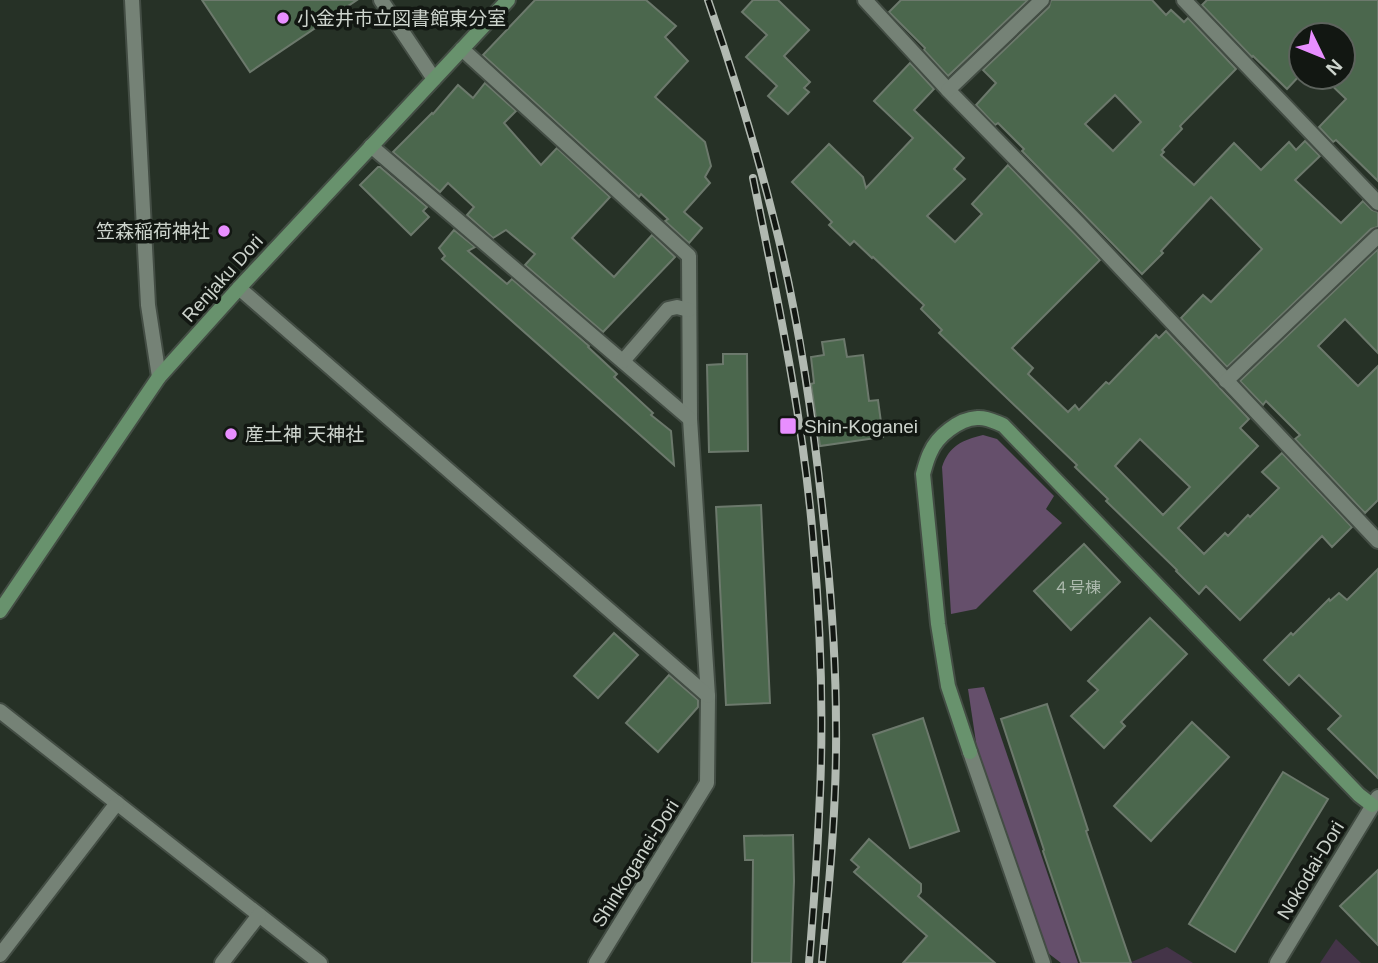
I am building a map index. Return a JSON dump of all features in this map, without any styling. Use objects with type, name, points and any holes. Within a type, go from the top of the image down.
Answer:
[{"type":"street","points":[[132,0],[148,305],[159,377]]},
{"type":"street","points":[[381,0],[434,79]]},
{"type":"street","name":"Renjaku Dori","points":[[0,611],[159,377],[508,0]]},
{"type":"street","points":[[865,0],[1378,541]]},
{"type":"street","points":[[948,90],[1042,0]]},
{"type":"street","points":[[1184,0],[1378,203]]},
{"type":"street","points":[[462,49],[689,256],[690,419],[708,696]]},
{"type":"street","points":[[371,146],[690,419]]},
{"type":"street","points":[[1226,381],[1378,236]]},
{"type":"street","points":[[239,288],[708,696]]},
{"type":"street","points":[[623,361],[668,309],[677,307],[689,310]]},
{"type":"street","points":[[1042,963],[948,686],[923,474],[931,450],[947,431],[964,422],[976,418],[1003,425],[1359,795],[1375,801]]},
{"type":"street","name":"Shinkoganei-Dori","points":[[596,963],[707,783],[708,696]]},
{"type":"street","points":[[0,712],[320,963]]},
{"type":"street","name":"Nokodai-Dori","points":[[1277,963],[1375,801]]},
{"type":"street","points":[[0,955],[117,803]]},
{"type":"street","points":[[222,963],[259,915]]},
{"type":"shaded area","points":[[983,435],[997,439],[1054,496],[1046,509],[1062,523],[976,609],[951,614],[942,467],[948,454],[957,445]]},
{"type":"shaded area","points":[[984,687],[1078,963],[1061,963],[1048,953],[977,749],[968,689]]},
{"type":"shaded area","points":[[1336,939],[1361,963],[1320,963]]},
{"type":"shaded area","points":[[1167,947],[1193,963],[1129,963]]},
{"type":"building","points":[[202,0],[357,0],[250,72]]},
{"type":"building","points":[[535,0],[646,0],[676,26],[665,37],[688,61],[655,97],[705,142],[711,166],[705,177],[710,183],[684,212],[702,228],[689,243],[641,194],[639,197],[483,55]]},
{"type":"building","points":[[753,0],[778,0],[809,30],[784,56],[810,82],[804,88],[809,92],[788,114],[768,96],[777,86],[746,57],[767,35],[742,12]]},
{"type":"building","points":[[901,0],[1028,0],[948,76],[889,12]]},
{"type":"building","points":[[1051,0],[1152,0],[1166,15],[1171,10],[1184,22],[1188,18],[1236,69],[1180,126],[1182,129],[1162,150],[1164,152],[1161,155],[1194,185],[1234,143],[1261,170],[1289,142],[1296,150],[1305,141],[1320,156],[1295,180],[1341,223],[1363,201],[1378,212],[1378,227],[1371,229],[1227,367],[1181,318],[1203,295],[1211,302],[1262,249],[1211,197],[1142,274],[1022,151],[1024,149],[976,105],[996,83],[983,70],[1049,7]],"holes":[[[1115,95],[1141,122],[1113,151],[1085,124]]]},
{"type":"building","points":[[1207,0],[1378,0],[1378,181],[1319,127],[1346,99],[1338,91],[1357,91],[1357,21],[1287,21],[1287,89],[1202,5]]},
{"type":"building","points":[[910,63],[934,89],[914,110],[964,158],[954,169],[965,179],[927,216],[955,242],[982,214],[972,204],[1008,165],[1100,260],[1012,348],[1033,368],[1028,374],[1068,412],[1075,405],[1079,410],[1106,382],[1109,384],[1156,335],[1159,338],[1166,331],[1249,419],[1240,428],[1258,446],[1178,528],[1204,554],[1225,533],[1228,536],[1248,515],[1250,517],[1279,488],[1262,472],[1282,453],[1352,527],[1332,547],[1322,536],[1240,620],[1206,586],[1199,594],[1106,501],[1108,499],[1075,467],[1077,465],[939,333],[942,330],[921,309],[924,305],[854,241],[850,245],[829,225],[832,222],[792,182],[829,144],[863,177],[866,188],[913,138],[874,101]],"holes":[[[1140,439],[1190,487],[1163,515],[1115,466]]]},
{"type":"building","points":[[485,83],[516,111],[504,123],[541,165],[557,148],[610,197],[572,238],[614,277],[652,235],[675,257],[603,332],[525,265],[535,254],[506,230],[493,238],[467,215],[474,207],[448,183],[440,192],[393,152],[433,114],[458,85],[473,98]]},
{"type":"building","points":[[378,167],[427,207],[423,211],[429,217],[411,235],[360,185]]},
{"type":"building","points":[[454,230],[475,247],[468,251],[507,284],[512,279],[589,346],[617,374],[614,377],[653,413],[651,415],[671,431],[674,465],[442,259],[445,256],[439,248]]},
{"type":"building","points":[[1378,249],[1378,353],[1345,319],[1318,346],[1358,386],[1378,366],[1378,500],[1365,513],[1295,439],[1300,435],[1266,401],[1263,405],[1240,381]]},
{"type":"building","points":[[844,339],[847,357],[863,355],[869,401],[878,400],[883,437],[820,446],[811,384],[814,383],[811,357],[824,355],[822,342]]},
{"type":"building","points":[[723,354],[747,354],[748,451],[709,452],[707,365],[723,364]]},
{"type":"building","points":[[761,505],[770,703],[726,705],[716,507]]},
{"type":"building","points":[[1084,544],[1120,582],[1071,630],[1034,591]]},
{"type":"building","points":[[1378,569],[1378,778],[1328,729],[1341,716],[1299,675],[1289,685],[1264,660],[1329,599],[1330,601],[1339,593],[1347,600]]},
{"type":"building","points":[[1150,618],[1187,654],[1121,722],[1125,726],[1104,748],[1071,716],[1098,690],[1088,681]]},
{"type":"building","points":[[614,633],[638,655],[598,698],[574,676]]},
{"type":"building","points":[[669,675],[698,700],[698,707],[658,752],[626,723]]},
{"type":"building","points":[[1047,704],[1131,963],[1081,963],[1043,851],[1001,719]]},
{"type":"building","points":[[923,718],[959,831],[910,848],[873,735]]},
{"type":"building","points":[[1192,722],[1229,757],[1151,841],[1114,806]]},
{"type":"building","points":[[1283,772],[1328,799],[1235,952],[1189,924]]},
{"type":"building","points":[[793,835],[791,963],[752,963],[753,860],[745,860],[744,836]]},
{"type":"building","points":[[869,839],[921,884],[918,896],[995,963],[903,963],[927,936],[854,872],[859,867],[851,860]]},
{"type":"building","points":[[1378,870],[1378,945],[1340,906]]},
{"type":"railway","points":[[708,0],[745,113],[776,228],[801,346],[818,466],[830,591],[836,704],[834,815],[822,963]]},
{"type":"railway","points":[[753,178],[796,403],[809,493],[816,573],[821,677],[821,780],[809,963]]},
{"type":"place","name":"小金井市立図書館東分室","points":[[283,18]]},
{"type":"place","name":"笠森稲荷神社","points":[[224,231]]},
{"type":"place","name":"Shin-Koganei","points":[[788,426]]},
{"type":"place","name":"産土神 天神社","points":[[231,434]]}]
